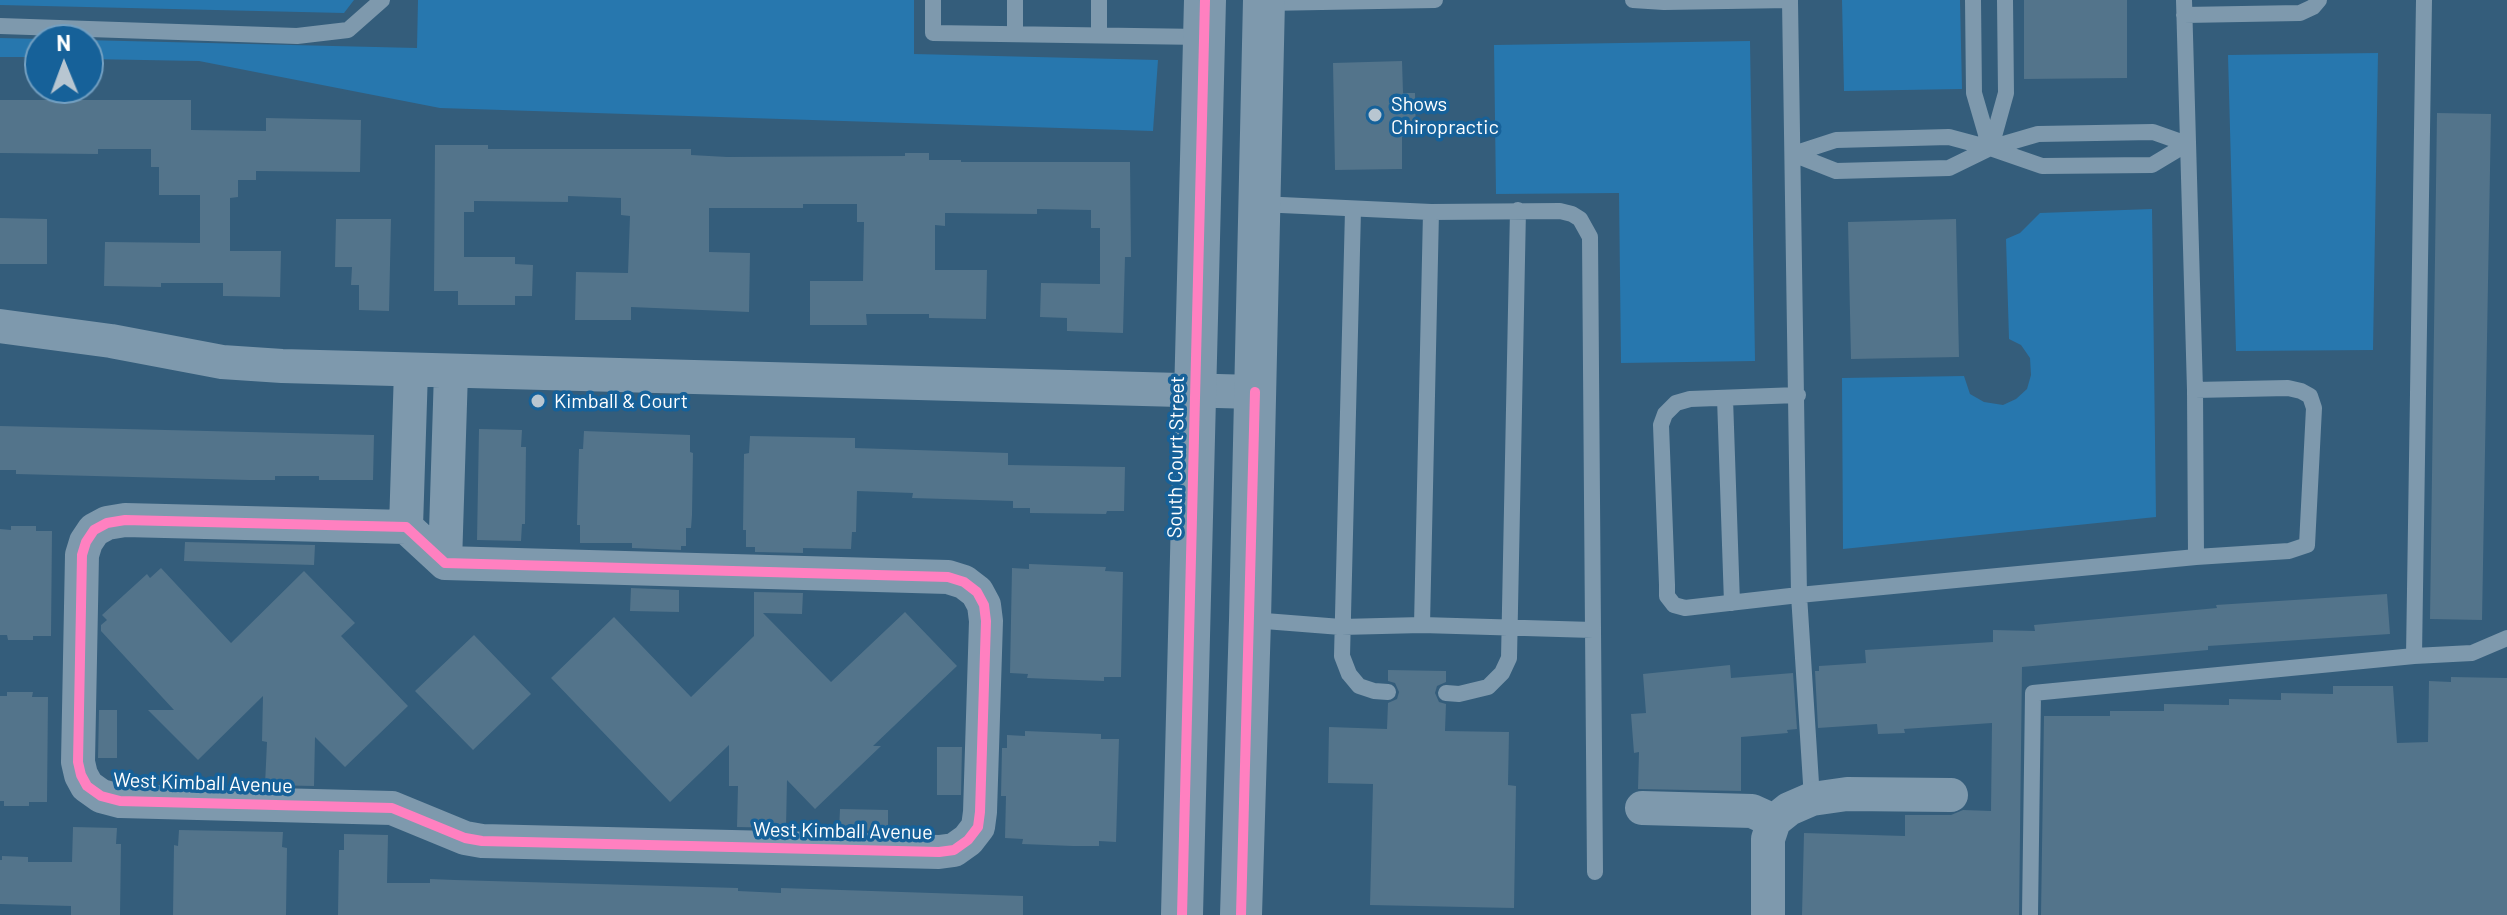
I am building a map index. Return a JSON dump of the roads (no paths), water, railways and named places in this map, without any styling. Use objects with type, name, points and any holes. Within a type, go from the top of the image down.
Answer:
[{"type":"street","points":[[1241,915],[1264,2]]},
{"type":"street","name":"South Court Street","points":[[1182,915],[1205,19]]},
{"type":"street","points":[[0,326],[111,341],[222,362],[282,366],[1255,392]]},
{"type":"street","points":[[411,370],[445,563]]},
{"type":"street","points":[[445,563],[406,527],[428,464],[451,372]]},
{"type":"street","name":"West Kimball Avenue","points":[[406,527],[125,520],[107,523],[94,530],[82,555],[78,762],[87,786],[101,796],[120,801],[392,808],[465,838],[482,841],[939,852],[954,850],[968,840],[978,827],[986,621],[984,605],[977,592],[964,582],[948,577],[445,563]]},
{"type":"street","points":[[1768,915],[1768,839],[1774,821],[1789,809],[1812,799],[1847,794],[1951,795]]},
{"type":"street","points":[[1642,808],[1752,811],[1774,821]]},
{"type":"lane","points":[[0,26],[297,36],[348,30],[382,0]]},
{"type":"lane","points":[[933,0],[933,33],[1099,34],[1205,19]]},
{"type":"lane","points":[[1015,0],[1015,33]]},
{"type":"lane","points":[[1099,0],[1099,34]]},
{"type":"lane","points":[[1264,2],[1435,0]]},
{"type":"lane","points":[[1633,0],[1790,0],[1799,595],[1812,799]]},
{"type":"lane","points":[[1973,0],[1974,93],[1990,148]]},
{"type":"lane","points":[[1990,148],[2006,93],[2005,0]]},
{"type":"lane","points":[[2196,557],[2195,390],[2184,7],[2300,13],[2319,0]]},
{"type":"lane","points":[[2414,656],[2424,0]]},
{"type":"lane","points":[[1793,154],[1836,171],[1935,169],[1949,168],[1990,148],[2038,134],[2153,132],[2187,144]]},
{"type":"lane","points":[[1793,154],[1836,140],[1949,137],[2042,166],[2152,165],[2187,144]]},
{"type":"lane","points":[[1259,204],[1431,212],[1560,211],[1580,219],[1590,237],[1595,872]]},
{"type":"lane","points":[[1353,210],[1342,656],[1349,674],[1359,686],[1388,692]]},
{"type":"lane","points":[[1446,693],[1459,694],[1488,687],[1502,673],[1509,658],[1518,210]]},
{"type":"lane","points":[[1422,625],[1431,212]]},
{"type":"lane","points":[[1798,395],[1690,399],[1676,403],[1665,414],[1661,425],[1667,596],[1674,605],[1685,608],[2196,557],[2289,551],[2307,545],[2314,408],[2310,396],[2288,388],[2195,390]]},
{"type":"lane","points":[[1725,398],[1732,603]]},
{"type":"lane","points":[[1250,620],[1341,627],[1422,625],[1593,630]]},
{"type":"lane","points":[[2030,915],[2033,693],[2472,653],[2507,638]]},
{"type":"place","name":"Shows Chiropractic","points":[[1375,115]]},
{"type":"place","name":"Kimball & Court","points":[[538,401]]}]
